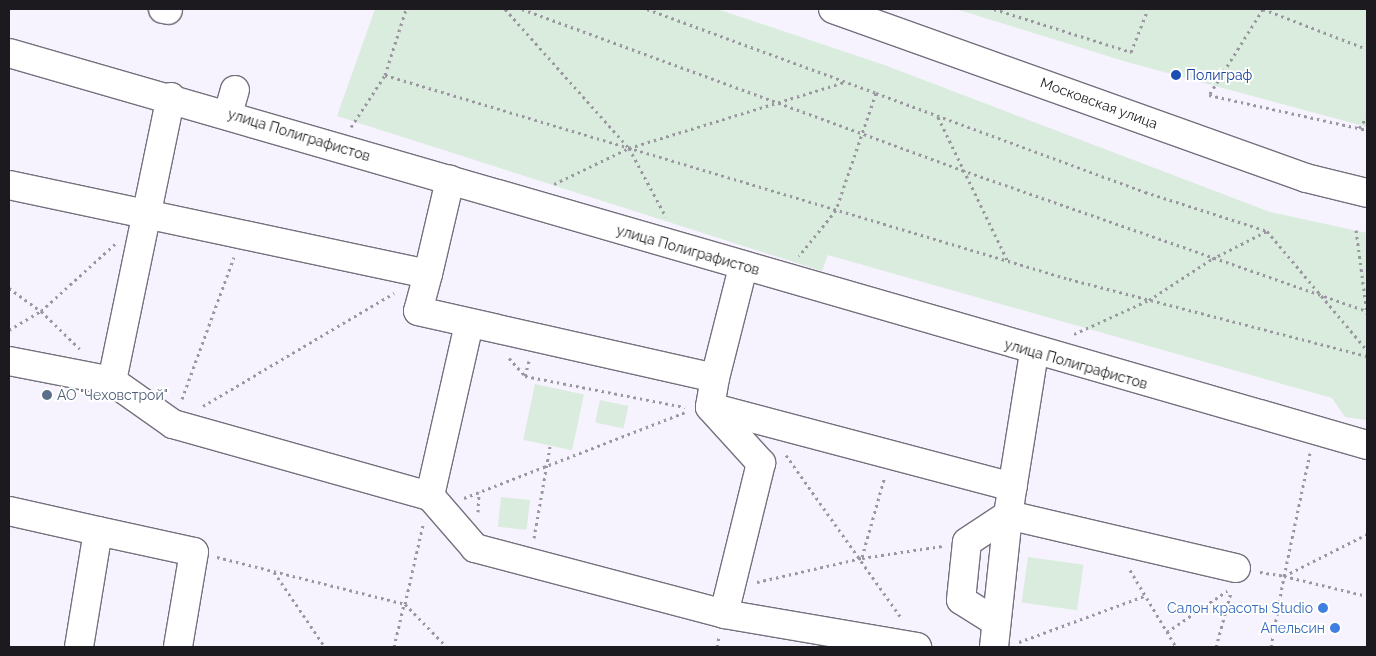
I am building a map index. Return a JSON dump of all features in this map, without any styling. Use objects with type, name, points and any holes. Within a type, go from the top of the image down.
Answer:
[{"type":"street","name":"Московская улица","points":[[833,9],[865,14],[1306,178],[1367,192]]},
{"type":"street","name":"улица Полиграфистов","points":[[9,53],[171,97],[231,102],[339,147],[1034,353],[1367,445]]},
{"type":"street","points":[[112,381],[150,213],[171,97]]},
{"type":"street","points":[[450,180],[418,311],[714,378]]},
{"type":"street","points":[[9,184],[428,274]]},
{"type":"street","points":[[710,407],[714,378],[743,267]]},
{"type":"street","points":[[435,502],[469,324]]},
{"type":"street","points":[[1001,638],[1008,515],[1034,353]]},
{"type":"street","points":[[9,361],[112,381],[173,424],[435,502],[475,548],[727,601],[917,647]]},
{"type":"street","points":[[710,407],[1012,487]]},
{"type":"street","points":[[710,407],[761,463],[727,601]]},
{"type":"street","points":[[9,510],[194,552],[178,647]]},
{"type":"street","points":[[1001,638],[961,600],[967,542],[1008,515],[1236,568]]},
{"type":"street","points":[[79,647],[98,530]]},
{"type":"path","points":[[339,147],[385,75],[406,9]]},
{"type":"path","points":[[505,9],[629,148],[683,249]]},
{"type":"path","points":[[522,9],[781,102],[962,170],[1324,299],[1367,312],[1356,230]]},
{"type":"path","points":[[647,9],[1145,192],[1267,231],[1367,350]]},
{"type":"path","points":[[994,9],[1131,52],[1148,9]]},
{"type":"path","points":[[1367,49],[1263,9],[1209,95],[1367,130]]},
{"type":"path","points":[[385,75],[1007,260],[1150,300],[1367,356]]},
{"type":"path","points":[[553,184],[629,148],[846,82]]},
{"type":"path","points":[[781,278],[836,210],[876,94]]},
{"type":"path","points":[[938,116],[962,170],[1007,260]]},
{"type":"path","points":[[1359,129],[1367,117]]},
{"type":"path","points":[[1070,336],[1150,300],[1212,259],[1267,231]]},
{"type":"path","points":[[173,424],[243,233]]},
{"type":"path","points":[[9,330],[41,311],[121,239]]},
{"type":"path","points":[[173,424],[428,274]]},
{"type":"path","points":[[9,288],[41,311],[112,381]]},
{"type":"path","points":[[394,647],[435,502],[545,467],[694,409],[525,376],[534,338]]},
{"type":"path","points":[[531,560],[550,446]]},
{"type":"path","points":[[782,451],[862,558],[905,623]]},
{"type":"path","points":[[1271,647],[1310,452]]},
{"type":"path","points":[[862,558],[890,455]]},
{"type":"path","points":[[1284,576],[1367,534]]},
{"type":"path","points":[[727,601],[862,558],[967,542]]},
{"type":"path","points":[[194,552],[405,604],[447,647]]},
{"type":"path","points":[[274,571],[325,647]]},
{"type":"path","points":[[1284,576],[1367,596]]},
{"type":"path","points":[[1168,632],[1232,587],[1216,647]]},
{"type":"path","points":[[1001,638],[1148,595],[1176,647]]},
{"type":"green space","points":[[375,9],[717,9],[887,66],[1270,212],[1367,233],[1367,420],[1345,417],[1332,398],[828,255],[822,271],[337,116]]},
{"type":"green space","points":[[956,9],[1367,9],[1367,127],[1127,62]]},
{"type":"green space","points":[[535,384],[584,394],[572,450],[523,440]]},
{"type":"green space","points":[[600,400],[628,406],[624,429],[595,422]]},
{"type":"green space","points":[[501,497],[530,500],[527,530],[498,527]]},
{"type":"green space","points":[[1028,557],[1083,565],[1077,610],[1022,603]]},
{"type":"place","name":"Полиграф","points":[[1176,75]]},
{"type":"place","name":"АО \"Чеховстрой\"","points":[[47,395]]},
{"type":"place","name":"Салон красоты Studio","points":[[1323,608]]},
{"type":"place","name":"Апельсин","points":[[1335,628]]}]
